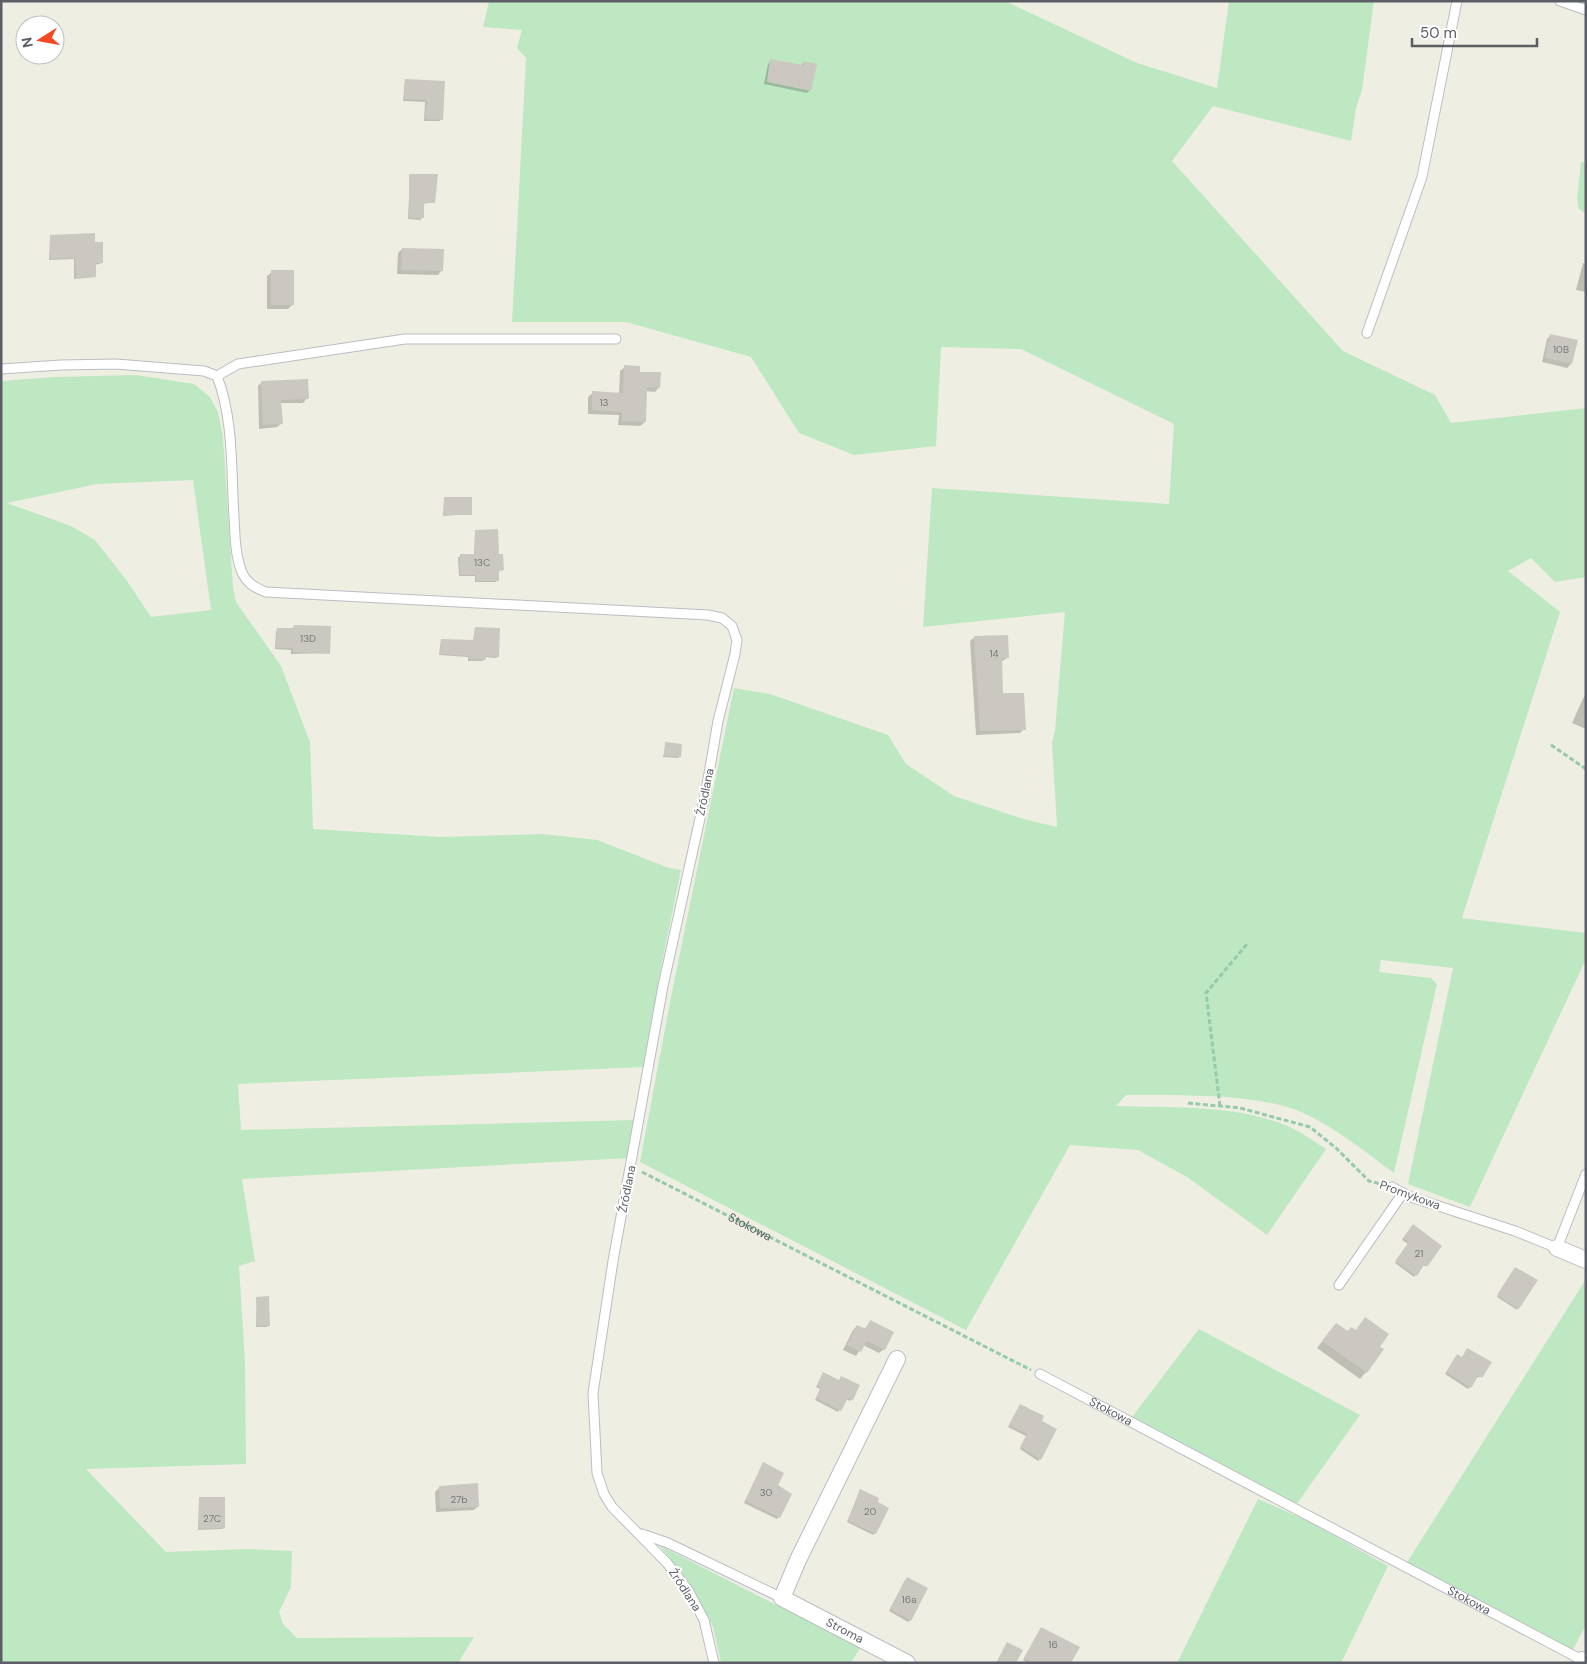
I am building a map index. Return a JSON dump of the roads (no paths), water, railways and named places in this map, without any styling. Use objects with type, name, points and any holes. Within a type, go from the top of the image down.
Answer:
[{"type":"street","name":"Promykowa","points":[[1556,1248],[1586,1260]]},
{"type":"street","points":[[782,1598],[798,1560],[898,1359]]},
{"type":"street","name":"Stroma","points":[[782,1598],[907,1663]]},
{"type":"lane","points":[[1367,333],[1422,177],[1457,1]]},
{"type":"lane","points":[[1560,1],[1586,10]]},
{"type":"lane","points":[[1,369],[116,364],[204,371],[218,376],[238,364],[405,339],[616,339]]},
{"type":"lane","name":"Źródlana","points":[[218,376],[225,396],[236,548],[242,572],[252,587],[266,592],[287,594],[708,615],[722,618],[732,626],[737,640],[663,986],[632,1167],[613,1261],[593,1393],[597,1473],[612,1507],[640,1533],[667,1563],[692,1598],[704,1620],[714,1663]]},
{"type":"lane","points":[[1556,1248],[1586,1174]]},
{"type":"lane","name":"Promykowa","points":[[1392,1187],[1403,1193],[1515,1231],[1556,1248]]},
{"type":"lane","points":[[1339,1285],[1403,1193]]},
{"type":"lane","name":"Stokowa","points":[[1040,1374],[1584,1662]]},
{"type":"lane","points":[[640,1533],[668,1543],[782,1598]]}]
